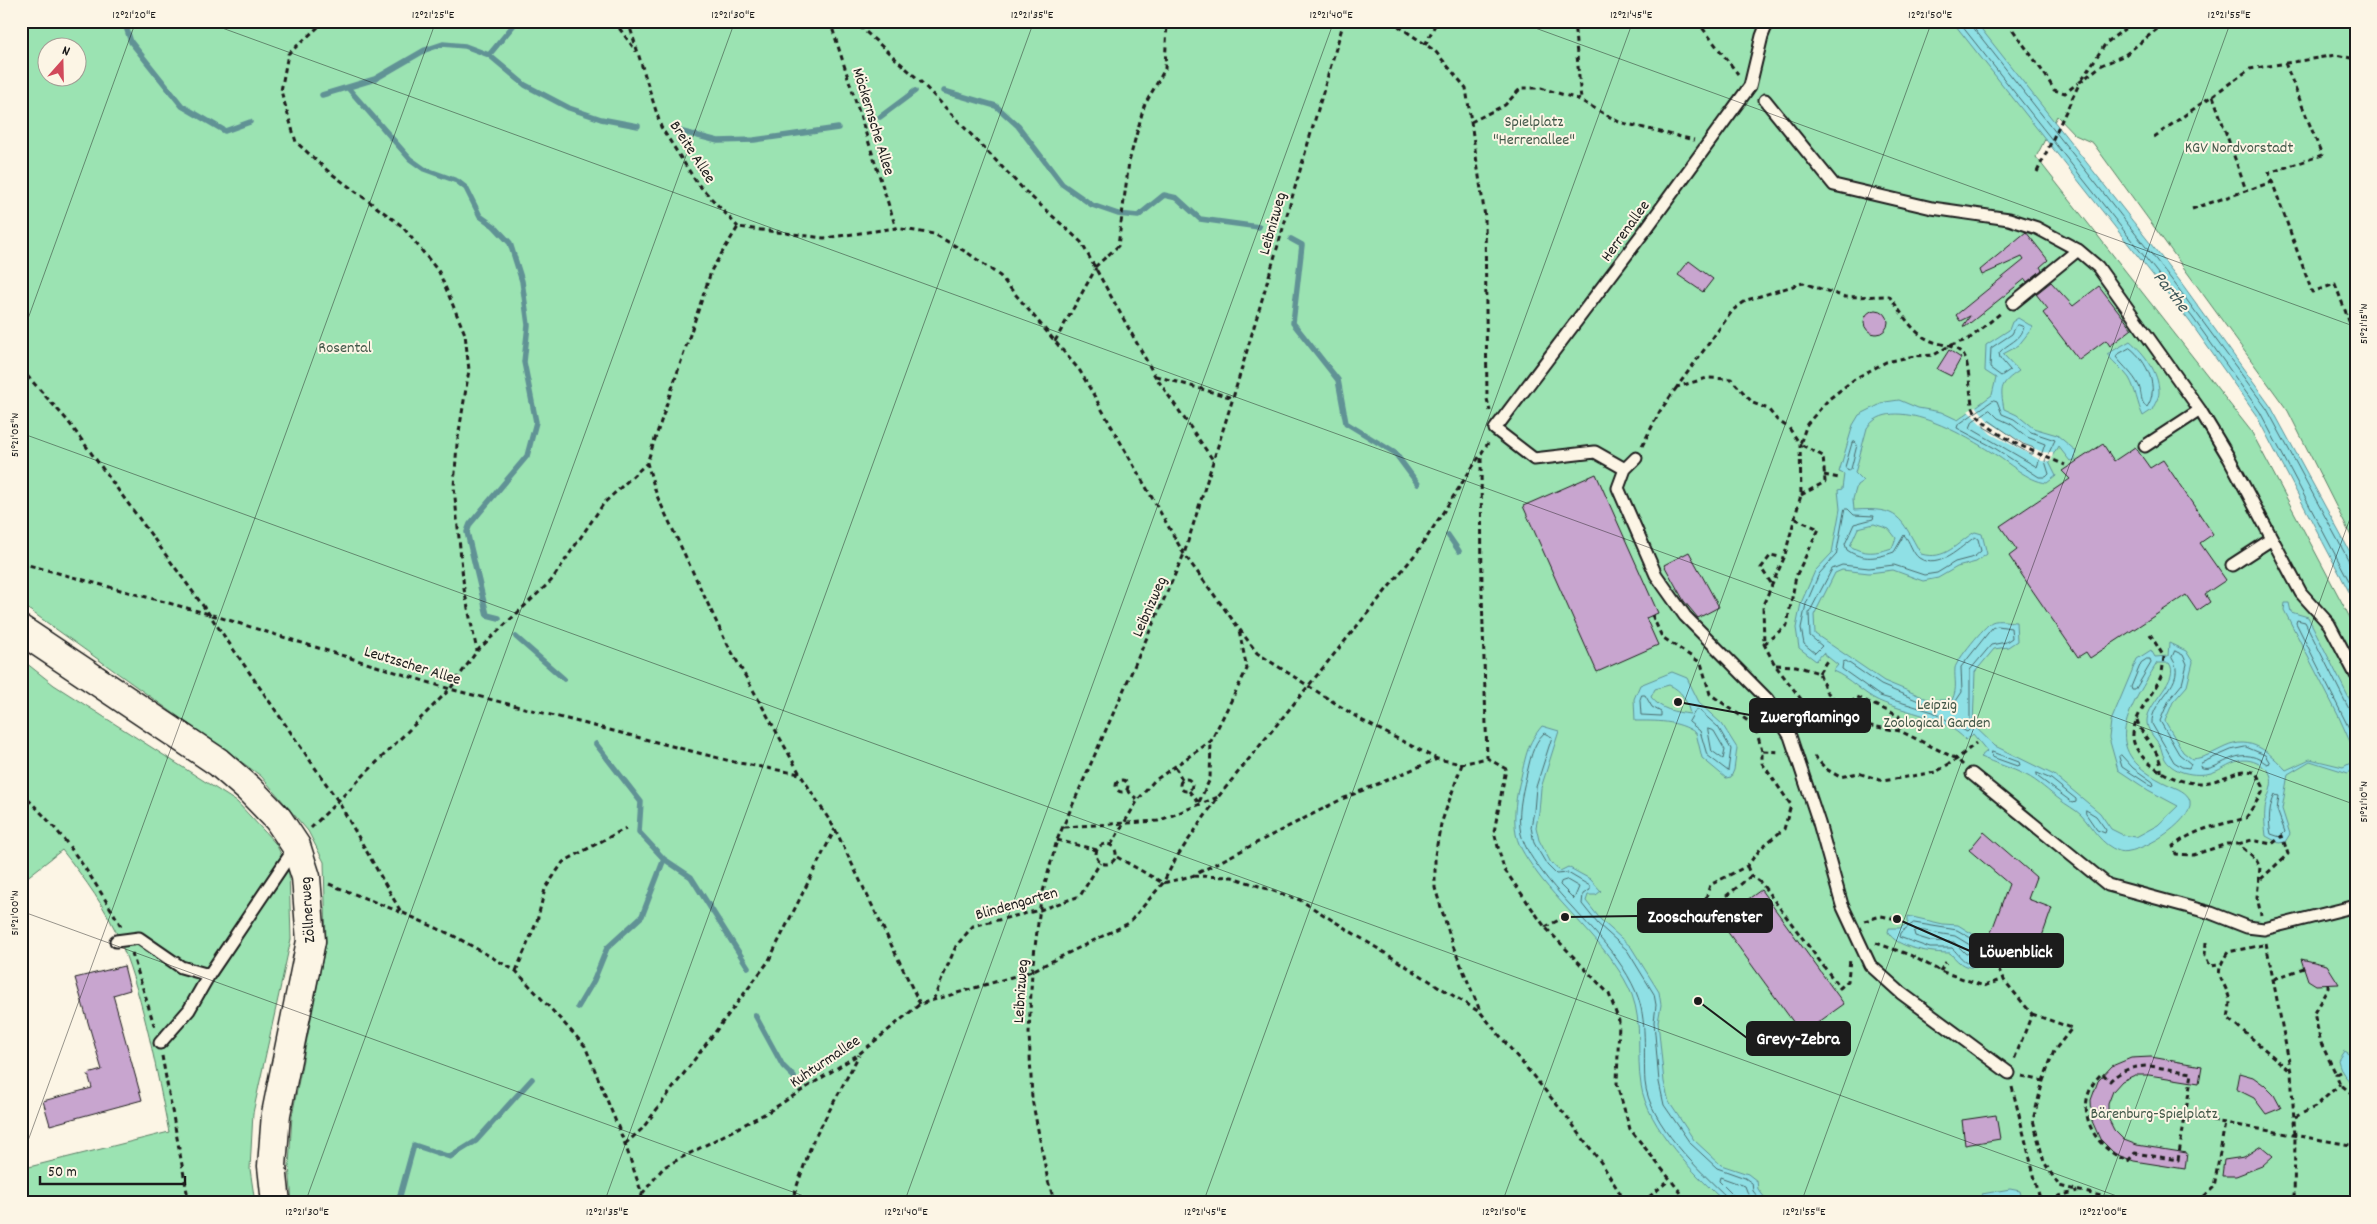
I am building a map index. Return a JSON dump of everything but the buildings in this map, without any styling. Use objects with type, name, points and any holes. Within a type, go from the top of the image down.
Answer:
[{"type":"main road","name":"Zöllnerweg","points":[[21,630],[218,762],[249,789],[278,819],[296,846],[306,877],[311,941],[276,1114],[272,1166],[276,1203]]},
{"type":"lane","name":"Herrenallee","points":[[1495,429],[1646,229],[1750,86],[1768,21]]},
{"type":"lane","points":[[1765,100],[1834,185],[1932,208],[2009,219],[2037,228],[2078,250],[2098,266],[2200,410],[2301,593],[2329,624],[2356,675]]},
{"type":"lane","points":[[2013,303],[2078,250]]},
{"type":"lane","points":[[2145,446],[2200,410]]},
{"type":"lane","points":[[1495,429],[1534,460],[1595,452],[1625,469]]},
{"type":"lane","points":[[1636,458],[1625,469],[1618,488],[1656,575],[1685,616],[1767,698],[1790,736],[1820,823],[1842,905],[1870,965],[1908,998],[2009,1073]]},
{"type":"lane","points":[[2232,564],[2272,539]]},
{"type":"lane","points":[[1972,774],[2108,885],[2212,913],[2247,927],[2264,929],[2356,906]]},
{"type":"lane","points":[[160,1043],[189,1010],[209,975],[296,846]]},
{"type":"lane","points":[[116,941],[139,938],[181,967],[209,975]]},
{"type":"path","points":[[325,21],[288,54],[281,91],[296,142],[328,171],[402,226],[439,272],[465,334],[469,370],[457,444],[454,487],[464,589],[477,651]]},
{"type":"path","points":[[614,21],[638,54]]},
{"type":"path","name":"Breite Allee","points":[[628,21],[662,127],[697,183],[738,227]]},
{"type":"path","name":"Möckernsche Allee","points":[[830,21],[896,228]]},
{"type":"path","points":[[852,21],[919,80],[1025,191],[1081,242],[1155,376],[1213,460]]},
{"type":"path","points":[[1055,341],[1095,267],[1118,246],[1129,162],[1144,106],[1165,69],[1167,21]]},
{"type":"path","name":"Leibnizweg","points":[[1055,1203],[1048,1181],[1032,1099],[1029,1033],[1032,970],[1040,910],[1057,840],[1184,554],[1233,398],[1344,21]]},
{"type":"path","points":[[1391,21],[1435,51],[1466,88],[1485,218],[1487,399],[1495,429]]},
{"type":"path","points":[[1425,45],[1437,21]]},
{"type":"path","points":[[1574,21],[1581,100]]},
{"type":"path","points":[[1697,21],[1731,66],[1750,86]]},
{"type":"path","points":[[2012,21],[2013,30],[2054,90],[2065,93],[2102,64],[2125,55],[2167,21]]},
{"type":"path","points":[[2037,172],[2080,82],[2106,43],[2135,21]]},
{"type":"path","points":[[2154,137],[2250,69],[2336,55],[2356,59]]},
{"type":"path","points":[[2285,63],[2322,155],[2269,173],[2312,292],[2336,284],[2356,339]]},
{"type":"path","points":[[1471,122],[1505,105],[1521,88],[1541,88],[1581,100],[1619,122],[1686,136],[1706,145]]},
{"type":"path","points":[[2212,96],[2246,190]]},
{"type":"path","points":[[2192,209],[2272,182]]},
{"type":"path","points":[[296,846],[338,800],[450,689],[477,651],[551,581],[604,503],[647,463],[712,270],[738,227],[824,238],[896,228],[934,234],[968,253],[1000,276],[1080,371],[1184,554],[1257,653],[1363,721],[1437,759],[1462,764],[1487,758],[1506,769],[1494,832],[1504,869],[1545,927],[1609,994],[1619,1021],[1617,1084],[1630,1129],[1689,1203]]},
{"type":"path","points":[[1636,458],[1660,411],[1733,310],[1747,300],[1803,283],[1845,297],[1889,296],[1918,333],[1927,340],[1956,347],[1966,357],[1972,408],[1989,428],[2035,454],[2065,465]]},
{"type":"path","points":[[1972,774],[1957,759],[1900,732],[1814,716],[1775,665],[1764,644],[1763,605],[1771,583],[1784,558],[1796,519],[1801,495],[1800,444],[1807,424],[1829,399],[1856,378],[1886,362],[1914,356],[1934,355],[1950,346],[1969,339],[2013,303]]},
{"type":"path","points":[[21,369],[67,420],[209,614],[338,800],[401,912]]},
{"type":"path","points":[[1155,376],[1233,398]]},
{"type":"path","points":[[1677,387],[1707,378],[1731,379],[1753,403],[1768,410],[1777,420],[1789,428],[1800,444],[1823,456],[1825,482],[1801,495]]},
{"type":"path","name":"Kuhturmallee","points":[[642,1194],[664,1167],[768,1112],[859,1054],[920,1004],[1032,970],[1129,923],[1163,883],[1176,858],[1218,797],[1306,686],[1418,551],[1481,457],[1482,594],[1487,758]]},
{"type":"path","points":[[647,463],[657,496],[724,638],[800,774],[835,829],[920,1004]]},
{"type":"path","points":[[1824,475],[1839,478]]},
{"type":"path","points":[[1764,644],[1787,625],[1796,576],[1819,528],[1796,519]]},
{"type":"path","points":[[1771,583],[1761,568],[1771,555],[1784,558]]},
{"type":"path","name":"Leutzscher Allee","points":[[21,563],[209,614],[450,689],[734,762],[800,774]]},
{"type":"path","points":[[1652,615],[1662,637],[1702,663],[1710,694],[1755,726],[1762,751],[1762,764],[1791,805],[1784,829],[1762,846],[1747,866],[1710,885],[1706,898],[1719,902],[1751,876]]},
{"type":"path","points":[[1199,803],[1210,779],[1211,741],[1247,669],[1238,628]]},
{"type":"path","points":[[2150,634],[2164,657],[2161,675],[2137,720],[2133,735],[2136,749],[2161,773],[2177,780],[2192,783],[2218,780],[2240,770],[2256,773],[2263,786],[2262,793],[2246,818],[2209,826],[2173,846],[2176,854],[2193,855],[2227,844],[2238,844],[2252,840],[2272,844],[2282,836],[2288,854],[2260,879]]},
{"type":"path","points":[[1819,673],[1828,659]]},
{"type":"path","points":[[1775,665],[1796,666],[1819,673]]},
{"type":"path","points":[[1819,673],[1826,691],[1844,709]]},
{"type":"path","points":[[1841,721],[1844,709],[1857,697],[1900,716],[1900,732]]},
{"type":"path","points":[[2137,720],[2162,763],[2161,773]]},
{"type":"path","points":[[1111,845],[1126,823],[1138,800],[1154,781],[1211,741]]},
{"type":"path","points":[[1762,751],[1812,754],[1826,769],[1840,777],[1858,774],[1883,781],[1936,772],[1957,759],[1976,743]]},
{"type":"path","points":[[1117,857],[1163,883],[1192,876],[1342,799],[1437,759]]},
{"type":"path","points":[[1462,764],[1441,824],[1435,855],[1435,888],[1453,946],[1481,1014],[1567,1117],[1602,1164],[1626,1203]]},
{"type":"path","points":[[1174,767],[1182,779],[1180,787],[1185,791],[1189,791],[1199,803]]},
{"type":"path","points":[[1182,779],[1190,780],[1192,788],[1189,791]]},
{"type":"path","points":[[1124,780],[1129,786],[1127,790],[1120,792],[1116,786],[1117,783],[1124,780]]},
{"type":"path","points":[[1127,790],[1138,800]]},
{"type":"path","points":[[21,793],[43,813],[92,877],[128,939],[160,1043],[189,1203]]},
{"type":"path","points":[[1064,827],[1158,821],[1218,797]]},
{"type":"path","points":[[516,971],[537,921],[545,889],[563,862],[626,828]]},
{"type":"path","points":[[625,1144],[642,1129],[768,962],[835,829]]},
{"type":"path","points":[[1057,840],[1097,850]]},
{"type":"path","points":[[2238,844],[2255,858],[2260,867],[2258,898],[2291,1072],[2295,1136],[2294,1203]]},
{"type":"path","points":[[1101,845],[1111,845],[1116,850],[1117,857],[1110,864],[1100,863],[1096,858],[1097,850],[1101,845]]},
{"type":"path","name":"Blindengarten","points":[[932,1000],[956,946],[973,926],[1040,910],[1080,896],[1100,863]]},
{"type":"path","points":[[1192,876],[1232,877],[1300,900],[1481,1014]]},
{"type":"path","points":[[306,877],[401,912],[454,936],[516,971],[585,1046],[625,1144],[642,1194],[641,1203]]},
{"type":"path","points":[[1855,934],[1864,921],[1881,916],[1897,919]]},
{"type":"path","points":[[1545,927],[1565,917]]},
{"type":"path","points":[[2206,942],[2205,955],[2210,966],[2220,965]]},
{"type":"path","points":[[2260,946],[2228,952],[2220,965],[2218,976],[2230,998],[2228,1018],[2291,1072]]},
{"type":"path","points":[[1995,960],[2003,979]]},
{"type":"path","points":[[1940,971],[1946,962]]},
{"type":"path","points":[[2274,979],[2304,968]]},
{"type":"path","points":[[2328,984],[2328,988],[2314,1013],[2321,1043],[2340,1084],[2351,1092],[2356,1100]]},
{"type":"path","points":[[2032,1014],[2072,1028],[2054,1051],[2043,1081],[2033,1120],[2044,1162],[2059,1186],[2131,1203]]},
{"type":"path","points":[[791,1203],[812,1144],[859,1054]]},
{"type":"path","points":[[2133,1066],[2150,1066],[2192,1073],[2185,1116],[2178,1160],[2135,1153],[2128,1161],[2113,1156],[2097,1141],[2088,1121],[2087,1099],[2095,1079],[2102,1073],[2110,1081],[2117,1074],[2133,1066]]},
{"type":"path","points":[[2336,1074],[2340,1072]]},
{"type":"path","points":[[2042,1203],[2009,1073],[2043,1081]]},
{"type":"path","points":[[2294,1117],[2315,1107],[2340,1084]]},
{"type":"path","points":[[2351,1092],[2354,1086]]},
{"type":"path","points":[[2185,1116],[2356,1146]]},
{"type":"path","points":[[2197,1203],[2214,1187],[2225,1123]]},
{"type":"path","points":[[1642,1203],[1669,1180]]},
{"type":"path","points":[[2051,1203],[2056,1197],[2078,1191]]},
{"type":"green space","points":[[21,21],[2019,21],[2020,23],[2024,21],[2356,21],[2356,546],[2288,411],[2093,143],[2075,135],[2057,116],[2036,157],[2251,431],[2356,629],[2356,1203],[292,1203],[289,1165],[292,1116],[326,942],[324,862],[308,831],[261,776],[21,604]]},
{"type":"green space","points":[[21,659],[54,685],[237,802],[276,844],[289,870],[291,939],[253,1113],[250,1169],[255,1203],[29,1203],[25,1168],[169,1132],[137,989],[121,943],[102,906],[62,850],[21,882]]},
{"type":"water","name":"Parthe","points":[[1952,21],[1975,21],[2180,281],[2271,407],[2356,563],[2356,605],[2256,415],[2190,322]]},
{"type":"water","points":[[2018,318],[2033,327],[2018,346],[2003,354],[2019,371],[2008,379],[2003,387],[2004,409],[2017,415],[2033,428],[2057,435],[2076,451],[2075,460],[2070,461],[2058,446],[2049,462],[2056,476],[2047,483],[2040,482],[2025,475],[1998,456],[1946,427],[1910,415],[1893,414],[1878,418],[1867,428],[1855,473],[1863,481],[1857,485],[1853,499],[1854,510],[1881,510],[1897,517],[1903,523],[1921,554],[1930,556],[1944,553],[1975,532],[1982,534],[1987,554],[1976,562],[1957,567],[1938,578],[1923,581],[1893,570],[1869,573],[1842,570],[1835,573],[1814,615],[1815,634],[1884,681],[1930,700],[1952,700],[1955,688],[1955,668],[1960,658],[1983,629],[1995,621],[2016,622],[2017,641],[2008,647],[1994,649],[1975,672],[1973,725],[1995,746],[2054,775],[2100,813],[2111,829],[2123,835],[2136,837],[2158,825],[2178,806],[2148,790],[2118,770],[2109,738],[2111,721],[2137,659],[2151,650],[2155,657],[2168,656],[2169,643],[2186,651],[2193,662],[2187,686],[2173,702],[2165,721],[2183,752],[2192,759],[2205,756],[2234,744],[2243,743],[2259,747],[2286,770],[2310,759],[2343,767],[2356,760],[2356,768],[2348,773],[2310,761],[2288,774],[2282,809],[2290,834],[2285,842],[2279,843],[2266,836],[2265,809],[2271,786],[2271,777],[2269,772],[2263,767],[2257,763],[2244,760],[2211,773],[2191,774],[2172,767],[2163,756],[2160,746],[2150,731],[2147,720],[2149,713],[2171,676],[2172,669],[2169,663],[2157,663],[2136,699],[2128,716],[2125,731],[2126,746],[2133,759],[2147,772],[2187,795],[2190,801],[2189,809],[2174,828],[2162,836],[2138,849],[2119,851],[2107,845],[2079,813],[2039,783],[2015,770],[1980,757],[1987,751],[1973,734],[1966,740],[1957,732],[1936,720],[1879,701],[1833,671],[1838,665],[1823,653],[1816,661],[1799,648],[1796,628],[1801,603],[1815,571],[1832,553],[1840,509],[1838,490],[1842,489],[1844,474],[1839,472],[1853,425],[1859,415],[1885,402],[1899,400],[1918,408],[1941,412],[1958,420],[1992,395],[1996,378],[1985,371],[1986,345],[2009,330],[2012,322]],"holes":[[[1874,524],[1889,529],[1896,538],[1892,548],[1871,552],[1861,551],[1850,546],[1858,528]]]},
{"type":"water","points":[[2130,341],[2154,370],[2158,385],[2159,394],[2152,410],[2143,416],[2129,378],[2107,354]]},
{"type":"water","points":[[2285,603],[2289,603],[2291,612],[2308,617],[2356,712],[2356,755],[2338,715],[2284,610]]},
{"type":"water","points":[[1672,672],[1687,678],[1700,704],[1722,724],[1737,748],[1734,770],[1731,777],[1726,778],[1702,758],[1696,733],[1674,723],[1635,721],[1634,699],[1640,685]],"holes":[[[1669,685],[1674,687],[1683,696],[1690,714],[1664,708],[1651,697],[1655,689]]]},
{"type":"water","points":[[1542,726],[1559,731],[1541,788],[1536,827],[1539,840],[1551,863],[1560,871],[1568,867],[1590,879],[1601,891],[1596,895],[1588,895],[1586,901],[1601,920],[1631,947],[1659,992],[1661,1005],[1658,1022],[1664,1082],[1669,1102],[1694,1140],[1721,1165],[1748,1174],[1757,1181],[1758,1189],[1769,1203],[1726,1203],[1700,1179],[1662,1133],[1645,1101],[1641,1085],[1637,1017],[1632,995],[1614,963],[1548,887],[1519,845],[1516,834],[1515,806],[1528,750],[1533,738]]},
{"type":"water","points":[[1908,916],[1943,924],[1958,925],[1976,936],[1983,936],[1982,967],[1964,965],[1957,961],[1950,953],[1916,949],[1893,938],[1888,932],[1889,928],[1900,928],[1908,923]]},
{"type":"water","points":[[2344,1051],[2356,1059],[2356,1085],[2346,1078],[2338,1060]]},
{"type":"water","points":[[21,1152],[29,1203],[21,1203]]},
{"type":"water","points":[[2010,1189],[2020,1191],[2023,1203],[1984,1203],[1982,1194]]},
{"type":"pier","points":[[1976,406],[1989,422],[2025,444],[2042,452],[2053,453],[2052,460],[2049,462],[2042,461],[1991,434],[1968,411]]},
{"type":"waterway","points":[[124,21],[131,42],[182,106],[225,131],[250,122]]},
{"type":"waterway","points":[[489,55],[517,21]]},
{"type":"waterway","points":[[322,95],[375,79],[425,50],[443,44],[465,46],[489,55],[525,85],[569,108],[601,119],[638,126]]},
{"type":"waterway","points":[[348,88],[410,159],[424,169],[457,181],[466,188],[480,216],[494,226],[510,243],[522,281],[528,325],[524,362],[536,422],[527,456],[470,524],[467,532],[487,615],[499,618]]},
{"type":"waterway","points":[[880,117],[915,91]]},
{"type":"waterway","points":[[944,91],[996,106],[1018,126],[1062,184],[1092,205],[1118,214],[1138,216],[1164,195],[1177,198],[1200,219],[1259,227]]},
{"type":"waterway","points":[[675,130],[718,141],[754,140],[838,128]]},
{"type":"waterway","points":[[1291,239],[1302,245],[1293,323],[1338,380],[1346,423],[1395,453],[1418,484]]},
{"type":"waterway","points":[[1448,535],[1459,551]]},
{"type":"waterway","points":[[516,637],[564,679]]},
{"type":"waterway","points":[[596,744],[641,802],[639,832],[664,859],[691,877],[748,967]]},
{"type":"waterway","points":[[578,1007],[594,980],[607,948],[642,916],[664,859]]},
{"type":"waterway","points":[[755,1015],[783,1066],[794,1077]]},
{"type":"waterway","points":[[398,1203],[414,1145],[450,1157],[476,1141],[532,1079]]},
{"type":"place","name":"Zwergflamingo","points":[[1678,702]]},
{"type":"place","name":"Zooschaufenster","points":[[1565,917]]},
{"type":"place","name":"Löwenblick","points":[[1897,919]]},
{"type":"place","name":"Grevy-Zebra","points":[[1698,1001]]},
{"type":"park label","name":"Spielplatz \"Herrenallee\"","points":[[1534,129]]},
{"type":"park label","name":"KGV Nordvorstadt","points":[[2239,146]]},
{"type":"park label","name":"Rosental","points":[[345,346]]},
{"type":"park label","name":"Leipzig Zoological Garden","points":[[1937,712]]},
{"type":"park label","name":"Bärenburg-Spielplatz","points":[[2154,1112]]}]
